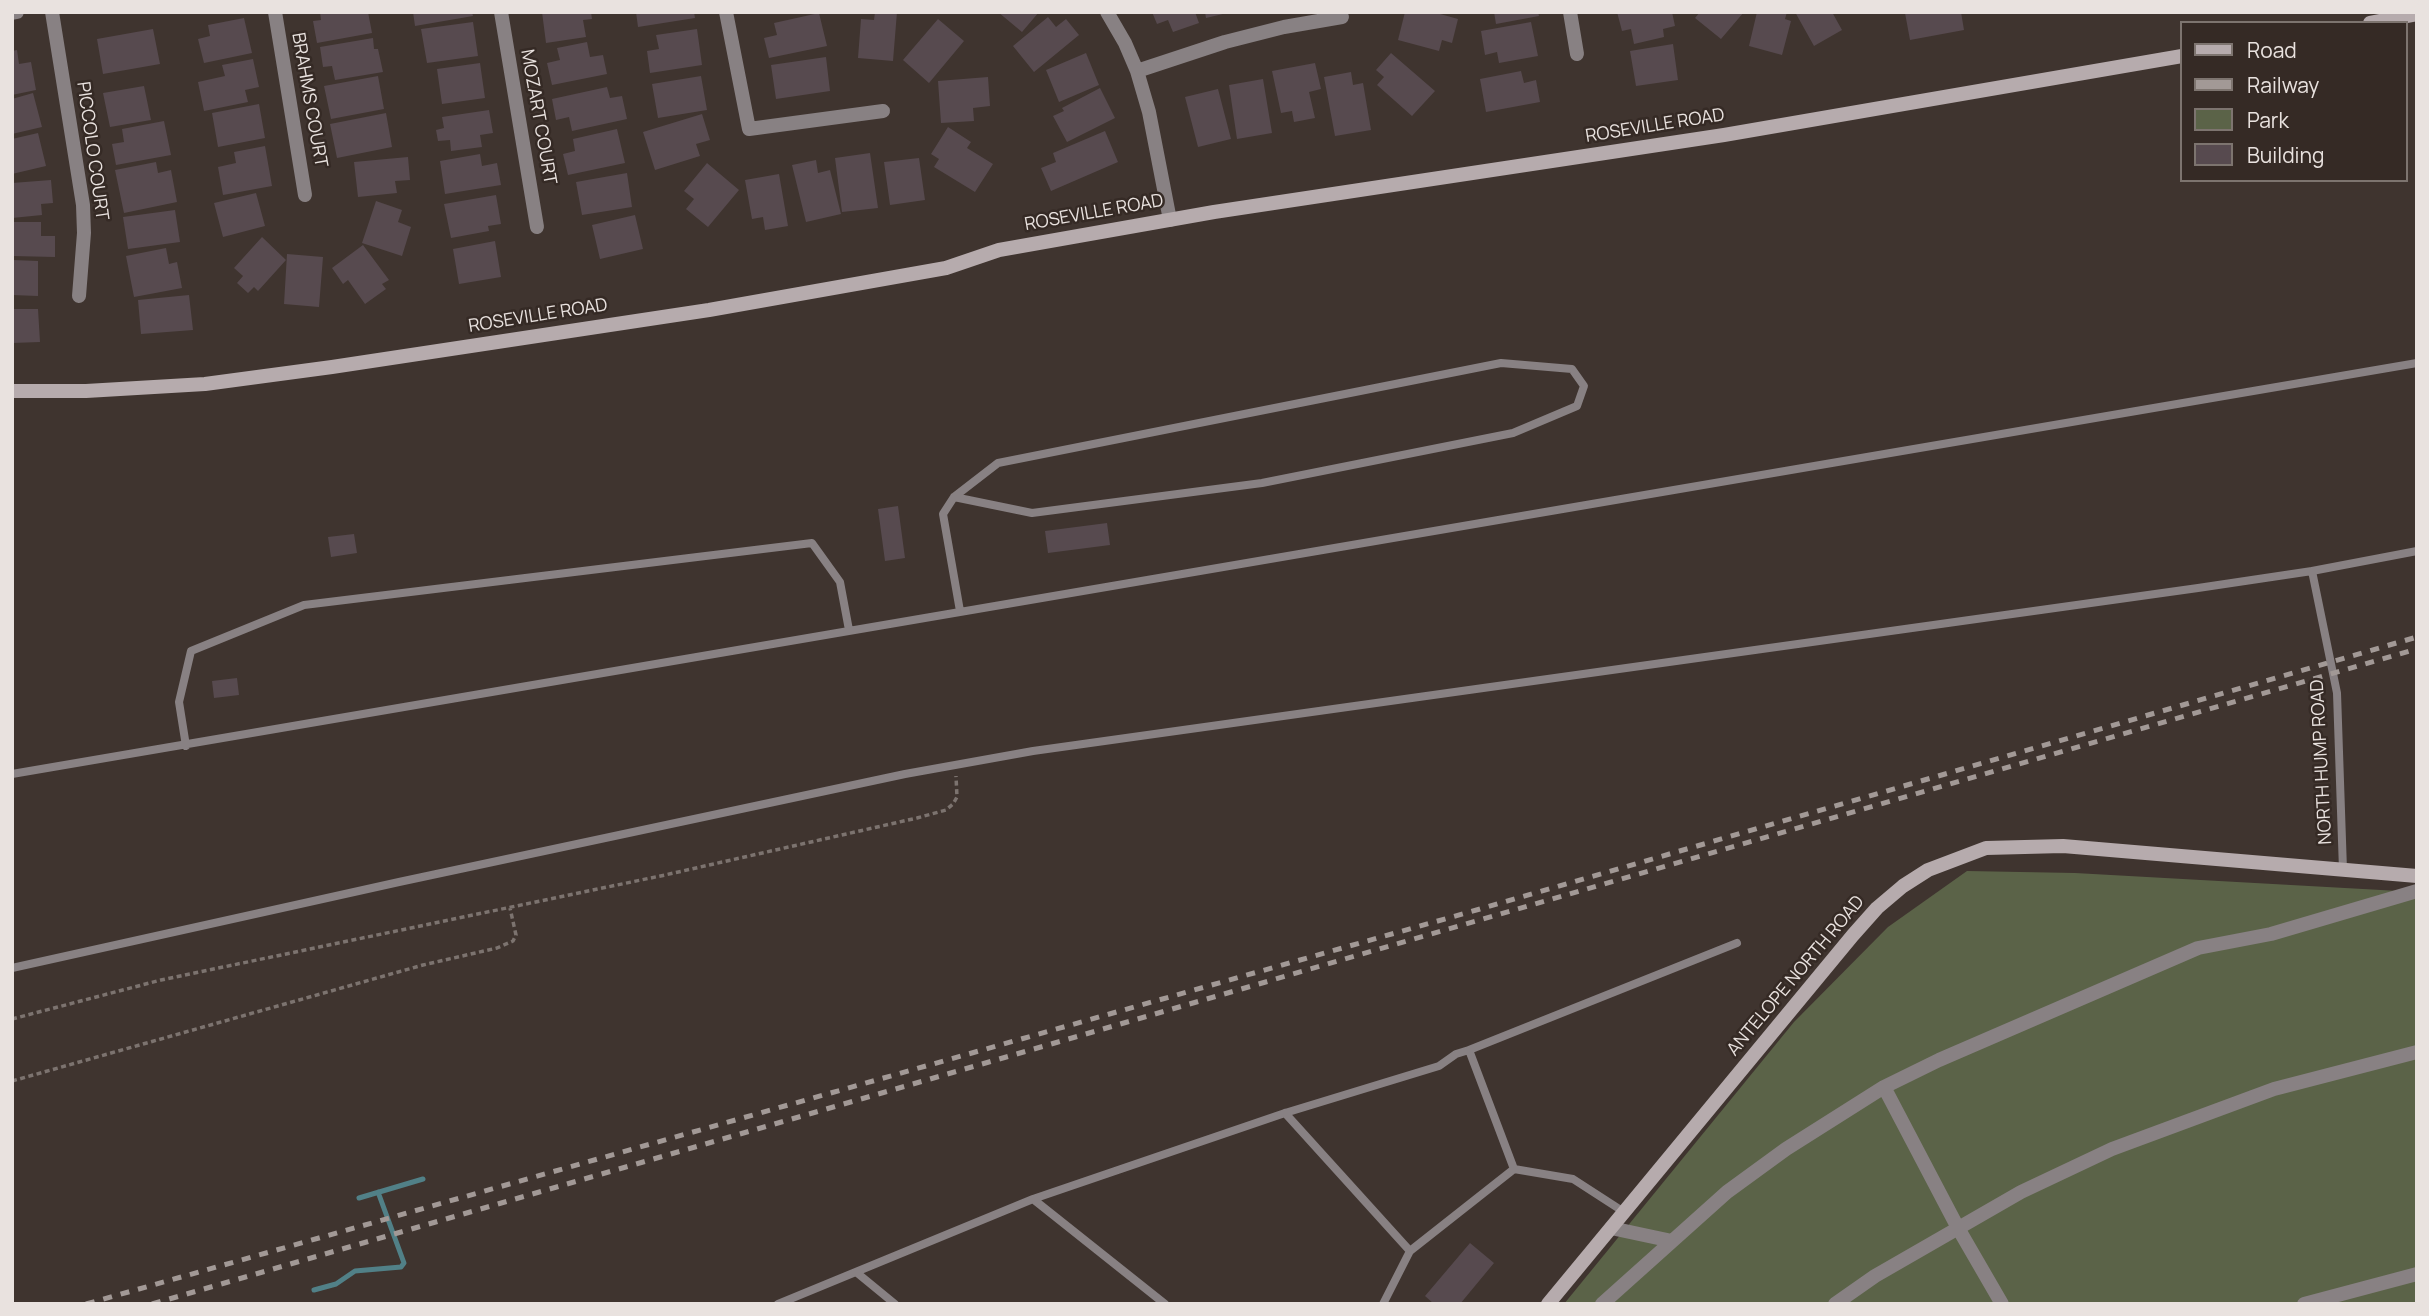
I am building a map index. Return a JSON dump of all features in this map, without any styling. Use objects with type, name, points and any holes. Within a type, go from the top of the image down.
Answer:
[{"type":"main road","points":[[2376,21],[2394,15],[2417,14]]},
{"type":"main road","name":"ROSEVILLE ROAD","points":[[12,391],[86,391],[205,384],[709,310],[946,268],[999,250],[1170,220],[1724,135],[2180,56]]},
{"type":"main road","name":"ANTELOPE NORTH ROAD","points":[[1548,1304],[1853,935],[1877,908],[1903,886],[1928,870],[1986,848],[2023,845],[2063,846],[2417,876]]},
{"type":"street","name":"PICCOLO COURT","points":[[52,12],[83,205],[84,233],[79,296]]},
{"type":"street","name":"BRAHMS COURT","points":[[275,12],[305,195]]},
{"type":"street","name":"MOZART COURT","points":[[501,12],[537,227]]},
{"type":"street","points":[[726,12],[749,130],[883,111]]},
{"type":"street","points":[[1107,12],[1137,71],[1149,112],[1170,220]]},
{"type":"street","points":[[1570,12],[1577,54]]},
{"type":"street","points":[[1137,71],[1225,42],[1284,27],[1342,17]]},
{"type":"street","points":[[1602,1304],[1727,1192],[1786,1149],[1884,1087],[1939,1060],[2198,948],[2271,934],[2417,891]]},
{"type":"street","points":[[1835,1304],[1875,1276],[2033,1186],[2112,1149],[2274,1089],[2417,1052]]},
{"type":"street","points":[[1884,1087],[1958,1228],[2002,1304]]},
{"type":"street","points":[[1611,1228],[1672,1241]]},
{"type":"street","points":[[2304,1304],[2417,1274]]},
{"type":"lane","points":[[954,497],[1032,513],[1262,483],[1513,433],[1577,406],[1584,386],[1572,369],[1501,363],[998,463],[954,497],[943,514],[960,611]]},
{"type":"lane","points":[[12,774],[2417,363]]},
{"type":"lane","points":[[186,746],[179,702],[191,650],[304,605],[812,543],[840,582],[849,631]]},
{"type":"lane","points":[[12,968],[399,882],[954,765],[1043,750],[2312,571],[2417,551]]},
{"type":"lane","name":"NORTH HUMP ROAD","points":[[2312,571],[2337,692],[2343,870]]},
{"type":"lane","points":[[778,1304],[1033,1199],[1285,1113],[1439,1066],[1456,1054],[1737,943]]},
{"type":"lane","points":[[1469,1050],[1514,1169]]},
{"type":"lane","points":[[1285,1113],[1410,1251]]},
{"type":"lane","points":[[1383,1304],[1410,1251],[1514,1169],[1573,1179],[1624,1212]]},
{"type":"lane","points":[[1033,1199],[1165,1304]]},
{"type":"lane","points":[[856,1272],[895,1304]]},
{"type":"path","points":[[12,1019],[161,980],[665,875],[946,810],[957,797],[958,785],[954,765]]},
{"type":"path","points":[[12,1081],[423,965],[497,947],[513,941],[516,936],[510,908]]},
{"type":"green space","points":[[1967,871],[2075,873],[2417,892],[2417,1304],[1564,1304],[1794,1022],[1888,927]]},
{"type":"building","points":[[320,12],[368,12],[372,33],[317,43],[313,21],[321,20]]},
{"type":"building","points":[[413,12],[472,12],[473,16],[415,26]]},
{"type":"building","points":[[542,12],[591,12],[592,19],[583,20],[586,37],[546,43]]},
{"type":"building","points":[[636,12],[694,12],[695,18],[638,27]]},
{"type":"building","points":[[875,12],[897,12],[893,61],[858,58],[861,19],[874,20]]},
{"type":"building","points":[[998,12],[1039,12],[1022,32]]},
{"type":"building","points":[[1152,12],[1195,12],[1199,23],[1173,32],[1168,20],[1157,24]]},
{"type":"building","points":[[1205,12],[1227,12],[1227,13],[1206,18]]},
{"type":"building","points":[[1405,12],[1433,12],[1458,19],[1452,43],[1442,40],[1439,51],[1398,40]]},
{"type":"building","points":[[1494,12],[1538,12],[1539,16],[1496,24]]},
{"type":"building","points":[[1617,12],[1672,12],[1675,26],[1663,29],[1664,37],[1634,44],[1631,29],[1622,31]]},
{"type":"building","points":[[1700,12],[1744,12],[1721,39],[1695,18]]},
{"type":"building","points":[[1757,12],[1787,12],[1785,19],[1791,21],[1782,55],[1749,46]]},
{"type":"building","points":[[1795,12],[1832,12],[1842,30],[1814,46]]},
{"type":"building","points":[[1961,12],[1964,30],[1910,40],[1905,13]]},
{"type":"building","points":[[819,13],[827,46],[769,58],[764,38],[777,35],[774,23]]},
{"type":"building","points":[[1048,17],[1056,27],[1066,19],[1079,35],[1034,72],[1013,46]]},
{"type":"building","points":[[244,18],[252,53],[204,63],[198,39],[210,36],[208,25]]},
{"type":"building","points":[[938,19],[964,41],[929,83],[903,60]]},
{"type":"building","points":[[473,22],[478,56],[427,63],[421,29]]},
{"type":"building","points":[[1531,22],[1538,56],[1499,63],[1497,52],[1485,55],[1481,31]]},
{"type":"building","points":[[153,29],[160,64],[103,74],[97,39]]},
{"type":"building","points":[[697,29],[702,65],[650,73],[647,51],[659,49],[656,35]]},
{"type":"building","points":[[373,38],[374,49],[378,49],[383,72],[335,80],[332,66],[323,67],[320,47]]},
{"type":"building","points":[[587,42],[590,57],[603,55],[607,74],[552,85],[547,63],[560,60],[557,48]]},
{"type":"building","points":[[1673,44],[1678,80],[1636,86],[1630,51]]},
{"type":"building","points":[[17,50],[19,64],[31,62],[36,90],[12,95],[12,51]]},
{"type":"building","points":[[1086,53],[1099,85],[1059,102],[1046,70]]},
{"type":"building","points":[[1391,53],[1435,91],[1412,116],[1377,85],[1384,77],[1376,70]]},
{"type":"building","points":[[826,57],[830,91],[776,99],[771,65]]},
{"type":"building","points":[[253,59],[259,87],[245,90],[248,102],[204,111],[198,82],[225,76],[222,65]]},
{"type":"building","points":[[480,63],[485,98],[442,104],[437,69]]},
{"type":"building","points":[[1315,63],[1321,89],[1309,92],[1315,118],[1294,122],[1292,111],[1281,113],[1272,71]]},
{"type":"building","points":[[1521,71],[1524,83],[1536,80],[1540,102],[1486,112],[1480,79]]},
{"type":"building","points":[[1351,72],[1353,85],[1363,83],[1371,130],[1335,136],[1324,77]]},
{"type":"building","points":[[378,76],[384,109],[331,119],[324,86]]},
{"type":"building","points":[[701,76],[707,110],[658,118],[652,84]]},
{"type":"building","points":[[988,77],[990,106],[973,108],[974,121],[941,123],[938,81]]},
{"type":"building","points":[[1263,79],[1272,133],[1237,139],[1229,85]]},
{"type":"building","points":[[144,86],[151,120],[110,127],[103,93]]},
{"type":"building","points":[[607,87],[610,98],[622,96],[627,119],[572,131],[569,117],[556,120],[552,99]]},
{"type":"building","points":[[1100,88],[1115,118],[1067,142],[1053,116],[1064,111],[1062,108]]},
{"type":"building","points":[[1218,89],[1231,139],[1198,147],[1185,97]]},
{"type":"building","points":[[33,93],[42,127],[12,134],[12,99]]},
{"type":"building","points":[[259,104],[265,138],[218,147],[212,113]]},
{"type":"building","points":[[489,110],[493,133],[480,135],[482,147],[451,151],[450,140],[438,141],[436,130],[444,128],[442,117]]},
{"type":"building","points":[[386,113],[392,147],[337,158],[330,124]]},
{"type":"building","points":[[702,114],[710,140],[696,144],[700,156],[655,170],[643,132]]},
{"type":"building","points":[[164,121],[171,155],[116,165],[112,144],[124,142],[122,129]]},
{"type":"building","points":[[948,127],[971,142],[967,148],[993,164],[975,192],[934,167],[939,159],[931,154]]},
{"type":"building","points":[[617,129],[625,163],[568,175],[563,154],[575,151],[573,139]]},
{"type":"building","points":[[1105,131],[1118,162],[1051,191],[1041,168],[1056,162],[1053,153]]},
{"type":"building","points":[[38,133],[46,166],[12,174],[12,139]]},
{"type":"building","points":[[265,146],[272,186],[223,195],[218,167],[236,163],[234,152]]},
{"type":"building","points":[[870,153],[878,208],[842,212],[835,158]]},
{"type":"building","points":[[480,154],[482,166],[497,163],[501,185],[445,194],[440,161]]},
{"type":"building","points":[[408,157],[410,180],[395,181],[397,193],[358,197],[354,162]]},
{"type":"building","points":[[919,158],[925,200],[890,205],[884,162]]},
{"type":"building","points":[[816,160],[818,173],[830,170],[841,214],[806,222],[792,165]]},
{"type":"building","points":[[156,162],[158,173],[171,170],[177,202],[124,213],[115,170]]},
{"type":"building","points":[[707,163],[739,190],[708,227],[686,209],[694,199],[684,191]]},
{"type":"building","points":[[627,173],[632,207],[582,215],[576,182]]},
{"type":"building","points":[[779,174],[788,226],[765,230],[763,217],[752,219],[745,180]]},
{"type":"building","points":[[51,180],[53,203],[41,204],[42,215],[12,218],[12,183]]},
{"type":"building","points":[[256,193],[265,226],[223,237],[214,203]]},
{"type":"building","points":[[496,195],[501,224],[488,226],[489,231],[451,238],[444,204]]},
{"type":"building","points":[[376,201],[402,210],[398,222],[411,227],[402,256],[362,243]]},
{"type":"building","points":[[175,210],[180,242],[128,249],[123,217]]},
{"type":"building","points":[[635,215],[643,249],[600,259],[592,225]]},
{"type":"building","points":[[12,222],[41,222],[41,236],[55,236],[55,257],[12,256]]},
{"type":"building","points":[[262,237],[286,260],[258,291],[254,287],[248,293],[237,283],[243,276],[234,268]]},
{"type":"building","points":[[495,241],[501,277],[459,284],[453,249]]},
{"type":"building","points":[[363,245],[389,280],[382,284],[386,289],[365,304],[348,280],[343,284],[332,268]]},
{"type":"building","points":[[166,248],[169,264],[177,262],[182,288],[134,297],[126,256]]},
{"type":"building","points":[[287,254],[323,257],[319,307],[284,304]]},
{"type":"building","points":[[12,260],[38,261],[38,296],[12,295]]},
{"type":"building","points":[[189,295],[193,330],[141,334],[138,300]]},
{"type":"building","points":[[12,309],[38,309],[40,342],[12,343]]},
{"type":"building","points":[[898,506],[905,558],[885,561],[878,509]]},
{"type":"building","points":[[1107,523],[1110,545],[1048,553],[1045,531]]},
{"type":"building","points":[[354,534],[357,553],[331,557],[328,537]]},
{"type":"building","points":[[237,678],[239,695],[214,698],[212,681]]},
{"type":"building","points":[[1470,1243],[1494,1263],[1460,1304],[1434,1304],[1425,1296]]},
{"type":"waterway","points":[[359,1198],[423,1179]]},
{"type":"waterway","points":[[314,1290],[336,1284],[355,1271],[401,1267],[404,1263],[378,1192]]},
{"type":"railway","points":[[86,1304],[1480,909],[2417,637]]},
{"type":"railway","points":[[152,1304],[2417,649]]}]
